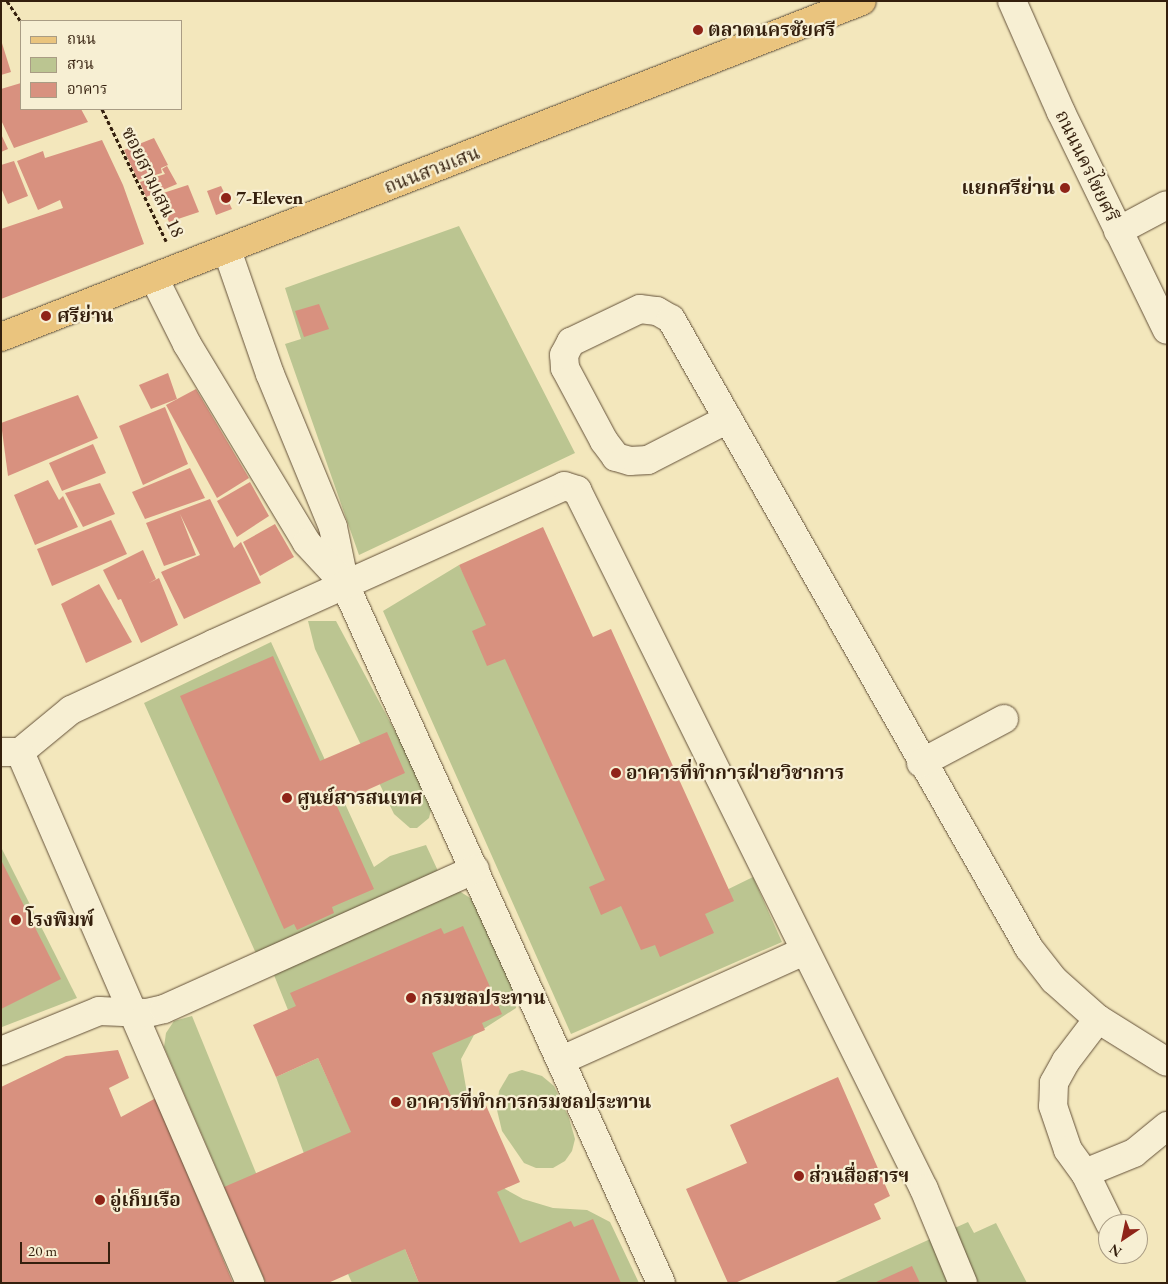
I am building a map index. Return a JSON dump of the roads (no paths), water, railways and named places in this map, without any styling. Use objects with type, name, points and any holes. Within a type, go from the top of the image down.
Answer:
[{"type":"main road","name":"ถนนสามเสน","points":[[1,337],[862,1]]},
{"type":"street","name":"ถนนนครไชยศรี","points":[[1012,1],[1118,231],[1167,330]]},
{"type":"street","points":[[1118,231],[1167,205]]},
{"type":"street","points":[[226,250],[270,374],[334,527],[345,585],[562,1060],[661,1283]]},
{"type":"street","points":[[154,278],[187,344],[307,543],[345,585]]},
{"type":"street","points":[[728,419],[648,460],[630,461],[616,457],[604,441],[565,368],[564,356],[571,342],[640,309],[657,311],[671,320],[728,419],[922,763],[1029,948],[1054,980],[1098,1019],[1167,1062]]},
{"type":"street","points":[[250,1283],[131,1012],[11,752],[70,710],[564,486],[576,490],[924,1189],[964,1283]]},
{"type":"street","points":[[922,763],[1004,719]]},
{"type":"street","points":[[1,1051],[99,1011],[131,1012],[164,1009],[475,869]]},
{"type":"street","points":[[562,1060],[805,951]]},
{"type":"street","points":[[1098,1019],[1066,1061],[1054,1083],[1052,1106],[1068,1150],[1085,1174],[1105,1214]]},
{"type":"street","points":[[1085,1174],[1134,1153],[1167,1126]]},
{"type":"place","name":"ตลาดนครชัยศรี","points":[[698,30]]},
{"type":"place","name":"แยกศรีย่าน","points":[[1065,188]]},
{"type":"place","name":"7-Eleven","points":[[226,198]]},
{"type":"place","name":"ศรีย่าน","points":[[46,316]]},
{"type":"place","name":"อาคารที่ทำการฝ่ายวิชาการ","points":[[616,773]]},
{"type":"place","name":"ศูนย์สารสนเทศ","points":[[287,798]]},
{"type":"place","name":"โรงพิมพ์","points":[[16,920]]},
{"type":"place","name":"กรมชลประทาน","points":[[411,998]]},
{"type":"place","name":"อาคารที่ทำการกรมชลประทาน","points":[[396,1102]]},
{"type":"place","name":"ส่วนสื่อสารฯ","points":[[799,1176]]},
{"type":"place","name":"อู่เก็บเรือ","points":[[100,1200]]}]
